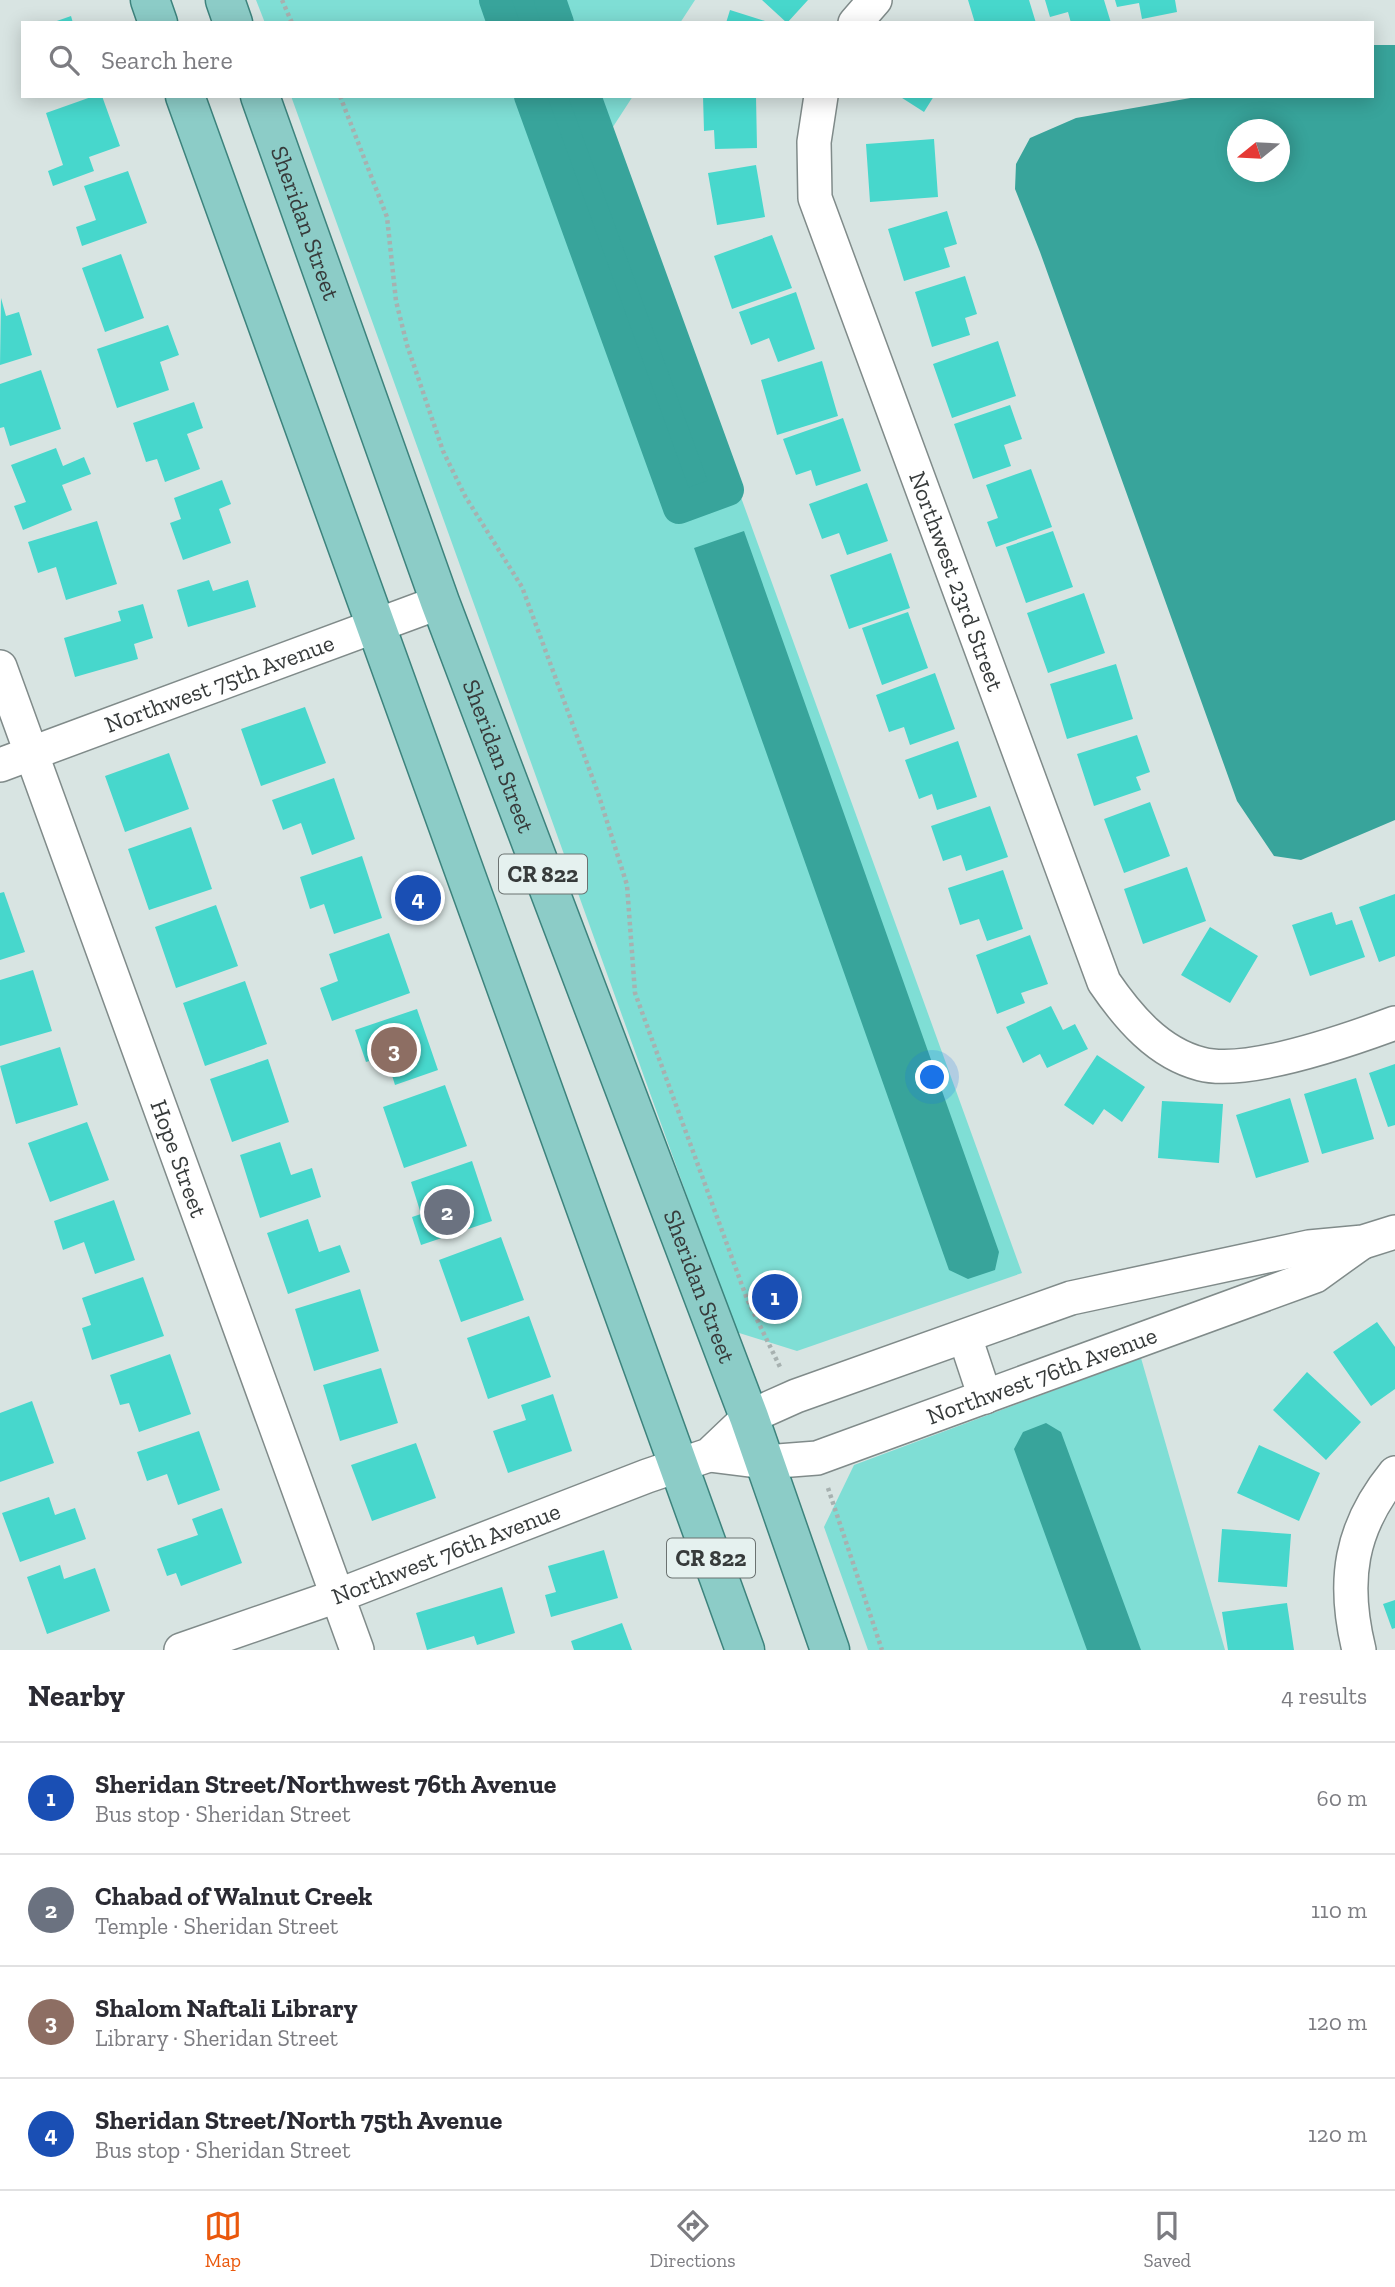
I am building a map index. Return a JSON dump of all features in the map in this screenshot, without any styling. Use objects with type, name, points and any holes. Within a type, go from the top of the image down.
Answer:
[{"type":"main road","points":[[150,0],[157,21]]},
{"type":"main road","points":[[225,0],[232,21]]},
{"type":"main road","name":"CR 822","points":[[186,98],[378,628],[693,1461],[745,1650]]},
{"type":"main road","name":"Sheridan Street","points":[[261,98],[440,602],[749,1418],[830,1650]]},
{"type":"street","points":[[857,21],[875,0]]},
{"type":"street","name":"Northwest 23rd Street","points":[[821,98],[814,142],[815,198],[1104,982],[1124,1011],[1160,1045],[1202,1065],[1257,1065],[1395,1023]]},
{"type":"street","name":"Northwest 75th Avenue","points":[[0,765],[378,628],[440,602]]},
{"type":"street","name":"Hope Street","points":[[0,667],[357,1650]]},
{"type":"street","name":"Northwest 76th Avenue","points":[[181,1650],[337,1596],[693,1461],[749,1418],[796,1396],[1071,1298],[1309,1247],[1363,1242],[1395,1232]]},
{"type":"street","name":"Northwest 76th Avenue","points":[[693,1461],[765,1462],[817,1458],[1315,1276],[1363,1242]]},
{"type":"street","points":[[965,1337],[985,1397]]},
{"type":"street","points":[[1359,1650],[1352,1612],[1352,1554],[1385,1485]]},
{"type":"path","points":[[282,0],[291,21]]},
{"type":"path","points":[[341,98],[387,217],[396,301],[407,345],[443,451],[465,496],[522,587],[598,793],[627,885],[635,993],[747,1299],[796,1396]]},
{"type":"path","points":[[817,1458],[882,1650]]},
{"type":"shaded area","points":[[256,0],[695,0],[681,21],[264,21]]},
{"type":"shaded area","points":[[495,0],[550,0],[557,21],[502,21]]},
{"type":"shaded area","points":[[1374,45],[1395,45],[1395,820],[1301,860],[1274,856],[1237,801],[1015,189],[1016,164],[1030,138],[1076,118],[1191,98],[1374,98]]},
{"type":"shaded area","points":[[292,98],[632,98],[609,133],[1022,1273],[797,1351],[736,1332]]},
{"type":"shaded area","points":[[531,98],[586,98],[728,490],[679,508]]},
{"type":"shaded area","points":[[744,531],[999,1252],[995,1270],[968,1279],[949,1270],[694,548]]},
{"type":"shaded area","points":[[1141,1358],[1225,1650],[868,1650],[824,1527],[854,1465]]},
{"type":"shaded area","points":[[1046,1423],[1061,1432],[1141,1650],[1087,1650],[1014,1449],[1023,1432]]},
{"type":"building","points":[[762,0],[808,0],[789,21],[785,21]]},
{"type":"building","points":[[968,0],[1029,0],[1035,21],[974,21]]},
{"type":"building","points":[[1045,0],[1104,0],[1110,21],[1070,21],[1068,12],[1050,17]]},
{"type":"building","points":[[1115,0],[1175,0],[1177,12],[1142,19],[1139,3],[1117,7]]},
{"type":"building","points":[[730,10],[765,21],[727,21]]},
{"type":"building","points":[[71,16],[72,21],[57,21]]},
{"type":"building","points":[[88,98],[103,98],[120,146],[89,157],[94,171],[53,186],[48,171],[63,165],[46,113]]},
{"type":"building","points":[[703,98],[756,98],[757,148],[715,149],[714,130],[704,131]]},
{"type":"building","points":[[902,98],[933,98],[924,112]]},
{"type":"building","points":[[934,139],[938,197],[870,202],[866,144]]},
{"type":"building","points":[[756,165],[765,217],[717,225],[708,173]]},
{"type":"building","points":[[128,171],[147,223],[82,246],[76,227],[96,220],[84,186]]},
{"type":"building","points":[[947,211],[957,244],[944,248],[950,267],[904,281],[888,229]]},
{"type":"building","points":[[772,235],[792,288],[732,309],[714,256]]},
{"type":"building","points":[[121,254],[144,318],[105,332],[82,268]]},
{"type":"building","points":[[965,276],[977,314],[965,318],[970,335],[932,347],[915,292]]},
{"type":"building","points":[[796,292],[815,349],[778,362],[769,338],[751,345],[739,312]]},
{"type":"building","points":[[1,298],[6,316],[19,312],[32,355],[0,365]]},
{"type":"building","points":[[168,325],[179,355],[160,362],[169,390],[117,408],[97,349]]},
{"type":"building","points":[[998,341],[1016,396],[952,418],[933,364]]},
{"type":"building","points":[[822,361],[838,416],[777,435],[761,380]]},
{"type":"building","points":[[41,370],[61,429],[10,446],[4,427],[0,428],[0,384]]},
{"type":"building","points":[[194,402],[203,428],[187,434],[200,469],[165,482],[157,459],[146,462],[133,423]]},
{"type":"building","points":[[1010,405],[1022,439],[1004,445],[1011,466],[973,479],[954,424]]},
{"type":"building","points":[[843,418],[861,471],[816,486],[811,470],[796,475],[783,439]]},
{"type":"building","points":[[56,448],[63,466],[84,457],[91,474],[62,485],[72,510],[23,530],[14,506],[26,502],[11,465]]},
{"type":"building","points":[[1031,469],[1052,527],[996,547],[987,522],[998,518],[986,485]]},
{"type":"building","points":[[222,480],[231,504],[219,509],[231,543],[183,560],[170,523],[181,519],[174,498]]},
{"type":"building","points":[[867,483],[888,541],[847,555],[839,533],[822,539],[809,504]]},
{"type":"building","points":[[97,521],[117,584],[66,600],[56,567],[38,573],[28,542]]},
{"type":"building","points":[[1053,531],[1073,587],[1026,603],[1006,547]]},
{"type":"building","points":[[891,553],[910,608],[849,629],[830,575]]},
{"type":"building","points":[[209,580],[213,591],[248,580],[256,607],[188,627],[177,590]]},
{"type":"building","points":[[1084,593],[1105,653],[1048,673],[1027,613]]},
{"type":"building","points":[[143,604],[153,638],[134,644],[138,659],[75,677],[64,638],[121,621],[118,611]]},
{"type":"building","points":[[908,612],[928,668],[882,685],[862,628]]},
{"type":"building","points":[[1116,664],[1133,719],[1067,739],[1050,684]]},
{"type":"building","points":[[935,673],[955,729],[910,745],[904,727],[889,732],[876,695]]},
{"type":"building","points":[[305,707],[326,763],[261,786],[241,729]]},
{"type":"building","points":[[1137,735],[1150,772],[1136,777],[1141,790],[1094,806],[1077,754]]},
{"type":"building","points":[[958,741],[977,797],[937,810],[932,794],[919,799],[905,760]]},
{"type":"building","points":[[169,753],[189,809],[125,832],[105,776]]},
{"type":"building","points":[[334,778],[355,839],[312,855],[301,823],[283,830],[272,800]]},
{"type":"building","points":[[1150,802],[1170,856],[1124,873],[1104,819]]},
{"type":"building","points":[[990,806],[1008,857],[966,871],[961,855],[943,861],[931,826]]},
{"type":"building","points":[[191,827],[212,889],[149,910],[128,849]]},
{"type":"building","points":[[362,856],[382,918],[334,934],[324,904],[310,909],[300,877]]},
{"type":"building","points":[[1187,867],[1206,921],[1143,944],[1124,889]]},
{"type":"building","points":[[1003,870],[1023,929],[987,941],[979,919],[960,925],[948,888]]},
{"type":"building","points":[[4,892],[25,952],[0,960],[0,893]]},
{"type":"building","points":[[1395,894],[1395,956],[1379,962],[1359,907]]},
{"type":"building","points":[[216,905],[238,966],[176,988],[155,927]]},
{"type":"building","points":[[1332,912],[1336,925],[1352,920],[1365,957],[1310,976],[1292,925]]},
{"type":"building","points":[[1210,927],[1258,956],[1230,1003],[1181,975]]},
{"type":"building","points":[[389,933],[410,993],[332,1021],[320,988],[338,981],[329,954]]},
{"type":"building","points":[[1030,935],[1048,984],[1021,993],[1025,1003],[997,1014],[976,955]]},
{"type":"building","points":[[33,970],[52,1031],[0,1046],[0,980]]},
{"type":"building","points":[[245,981],[267,1044],[205,1066],[183,1003]]},
{"type":"building","points":[[1051,1006],[1063,1030],[1075,1024],[1088,1049],[1047,1068],[1040,1054],[1023,1063],[1006,1027]]},
{"type":"building","points":[[417,1009],[438,1070],[395,1085],[386,1056],[366,1062],[355,1030]]},
{"type":"building","points":[[60,1047],[78,1105],[16,1124],[0,1066]]},
{"type":"building","points":[[1097,1055],[1145,1087],[1122,1122],[1104,1109],[1093,1125],[1064,1105]]},
{"type":"building","points":[[268,1059],[289,1122],[232,1142],[210,1079]]},
{"type":"building","points":[[1395,1064],[1395,1125],[1388,1127],[1369,1073]]},
{"type":"building","points":[[1356,1078],[1374,1139],[1322,1154],[1304,1094]]},
{"type":"building","points":[[445,1085],[467,1146],[404,1168],[383,1107]]},
{"type":"building","points":[[1290,1098],[1309,1162],[1256,1178],[1236,1115]]},
{"type":"building","points":[[1162,1101],[1223,1104],[1219,1163],[1158,1158]]},
{"type":"building","points":[[87,1122],[109,1180],[50,1202],[28,1143]]},
{"type":"building","points":[[280,1142],[291,1175],[312,1168],[321,1197],[260,1218],[240,1155]]},
{"type":"building","points":[[472,1161],[492,1221],[421,1245],[412,1217],[421,1214],[411,1182]]},
{"type":"building","points":[[114,1200],[135,1260],[95,1274],[84,1242],[63,1250],[54,1221]]},
{"type":"building","points":[[308,1219],[319,1252],[340,1245],[350,1272],[288,1294],[267,1233]]},
{"type":"building","points":[[501,1237],[524,1300],[461,1322],[439,1260]]},
{"type":"building","points":[[143,1277],[164,1336],[92,1360],[82,1328],[91,1325],[82,1298]]},
{"type":"building","points":[[360,1289],[379,1351],[314,1371],[295,1309]]},
{"type":"building","points":[[529,1316],[551,1377],[488,1399],[467,1338]]},
{"type":"building","points":[[1377,1322],[1395,1347],[1395,1389],[1371,1406],[1333,1352]]},
{"type":"building","points":[[170,1354],[191,1414],[139,1432],[129,1403],[120,1405],[110,1375]]},
{"type":"building","points":[[381,1368],[398,1423],[340,1441],[323,1385]]},
{"type":"building","points":[[1307,1372],[1361,1422],[1326,1460],[1273,1410]]},
{"type":"building","points":[[553,1394],[572,1451],[508,1473],[493,1431],[526,1420],[521,1405]]},
{"type":"building","points":[[32,1401],[54,1463],[0,1482],[0,1413]]},
{"type":"building","points":[[199,1431],[220,1490],[178,1505],[167,1474],[147,1481],[137,1452]]},
{"type":"building","points":[[416,1443],[436,1498],[372,1521],[351,1465]]},
{"type":"building","points":[[1259,1445],[1320,1473],[1299,1521],[1237,1493]]},
{"type":"building","points":[[49,1497],[55,1515],[75,1508],[86,1539],[20,1562],[2,1513]]},
{"type":"building","points":[[222,1508],[242,1563],[181,1586],[176,1573],[167,1576],[157,1549],[198,1535],[192,1519]]},
{"type":"building","points":[[1222,1529],[1291,1534],[1287,1587],[1218,1582]]},
{"type":"building","points":[[604,1550],[618,1598],[551,1617],[545,1595],[556,1592],[548,1566]]},
{"type":"building","points":[[60,1565],[64,1579],[95,1568],[110,1611],[47,1634],[27,1577]]},
{"type":"building","points":[[502,1587],[515,1633],[477,1645],[474,1636],[427,1650],[416,1613]]},
{"type":"building","points":[[1395,1600],[1395,1628],[1392,1629],[1383,1604]]},
{"type":"building","points":[[1287,1603],[1294,1650],[1228,1650],[1222,1612]]},
{"type":"building","points":[[622,1623],[632,1650],[574,1650],[571,1641]]},
{"type":"waterway","points":[[495,0],[502,21]]},
{"type":"waterway","points":[[550,0],[557,21]]},
{"type":"waterway","points":[[531,98],[679,508],[728,490],[586,98]]},
{"type":"place","name":"Sheridan Street/North 75th Avenue","points":[[418,898]]},
{"type":"place","name":"Shalom Naftali Library","points":[[394,1050]]},
{"type":"place","name":"Chabad of Walnut Creek","points":[[447,1212]]},
{"type":"place","name":"Sheridan Street/Northwest 76th Avenue","points":[[775,1297]]}]
